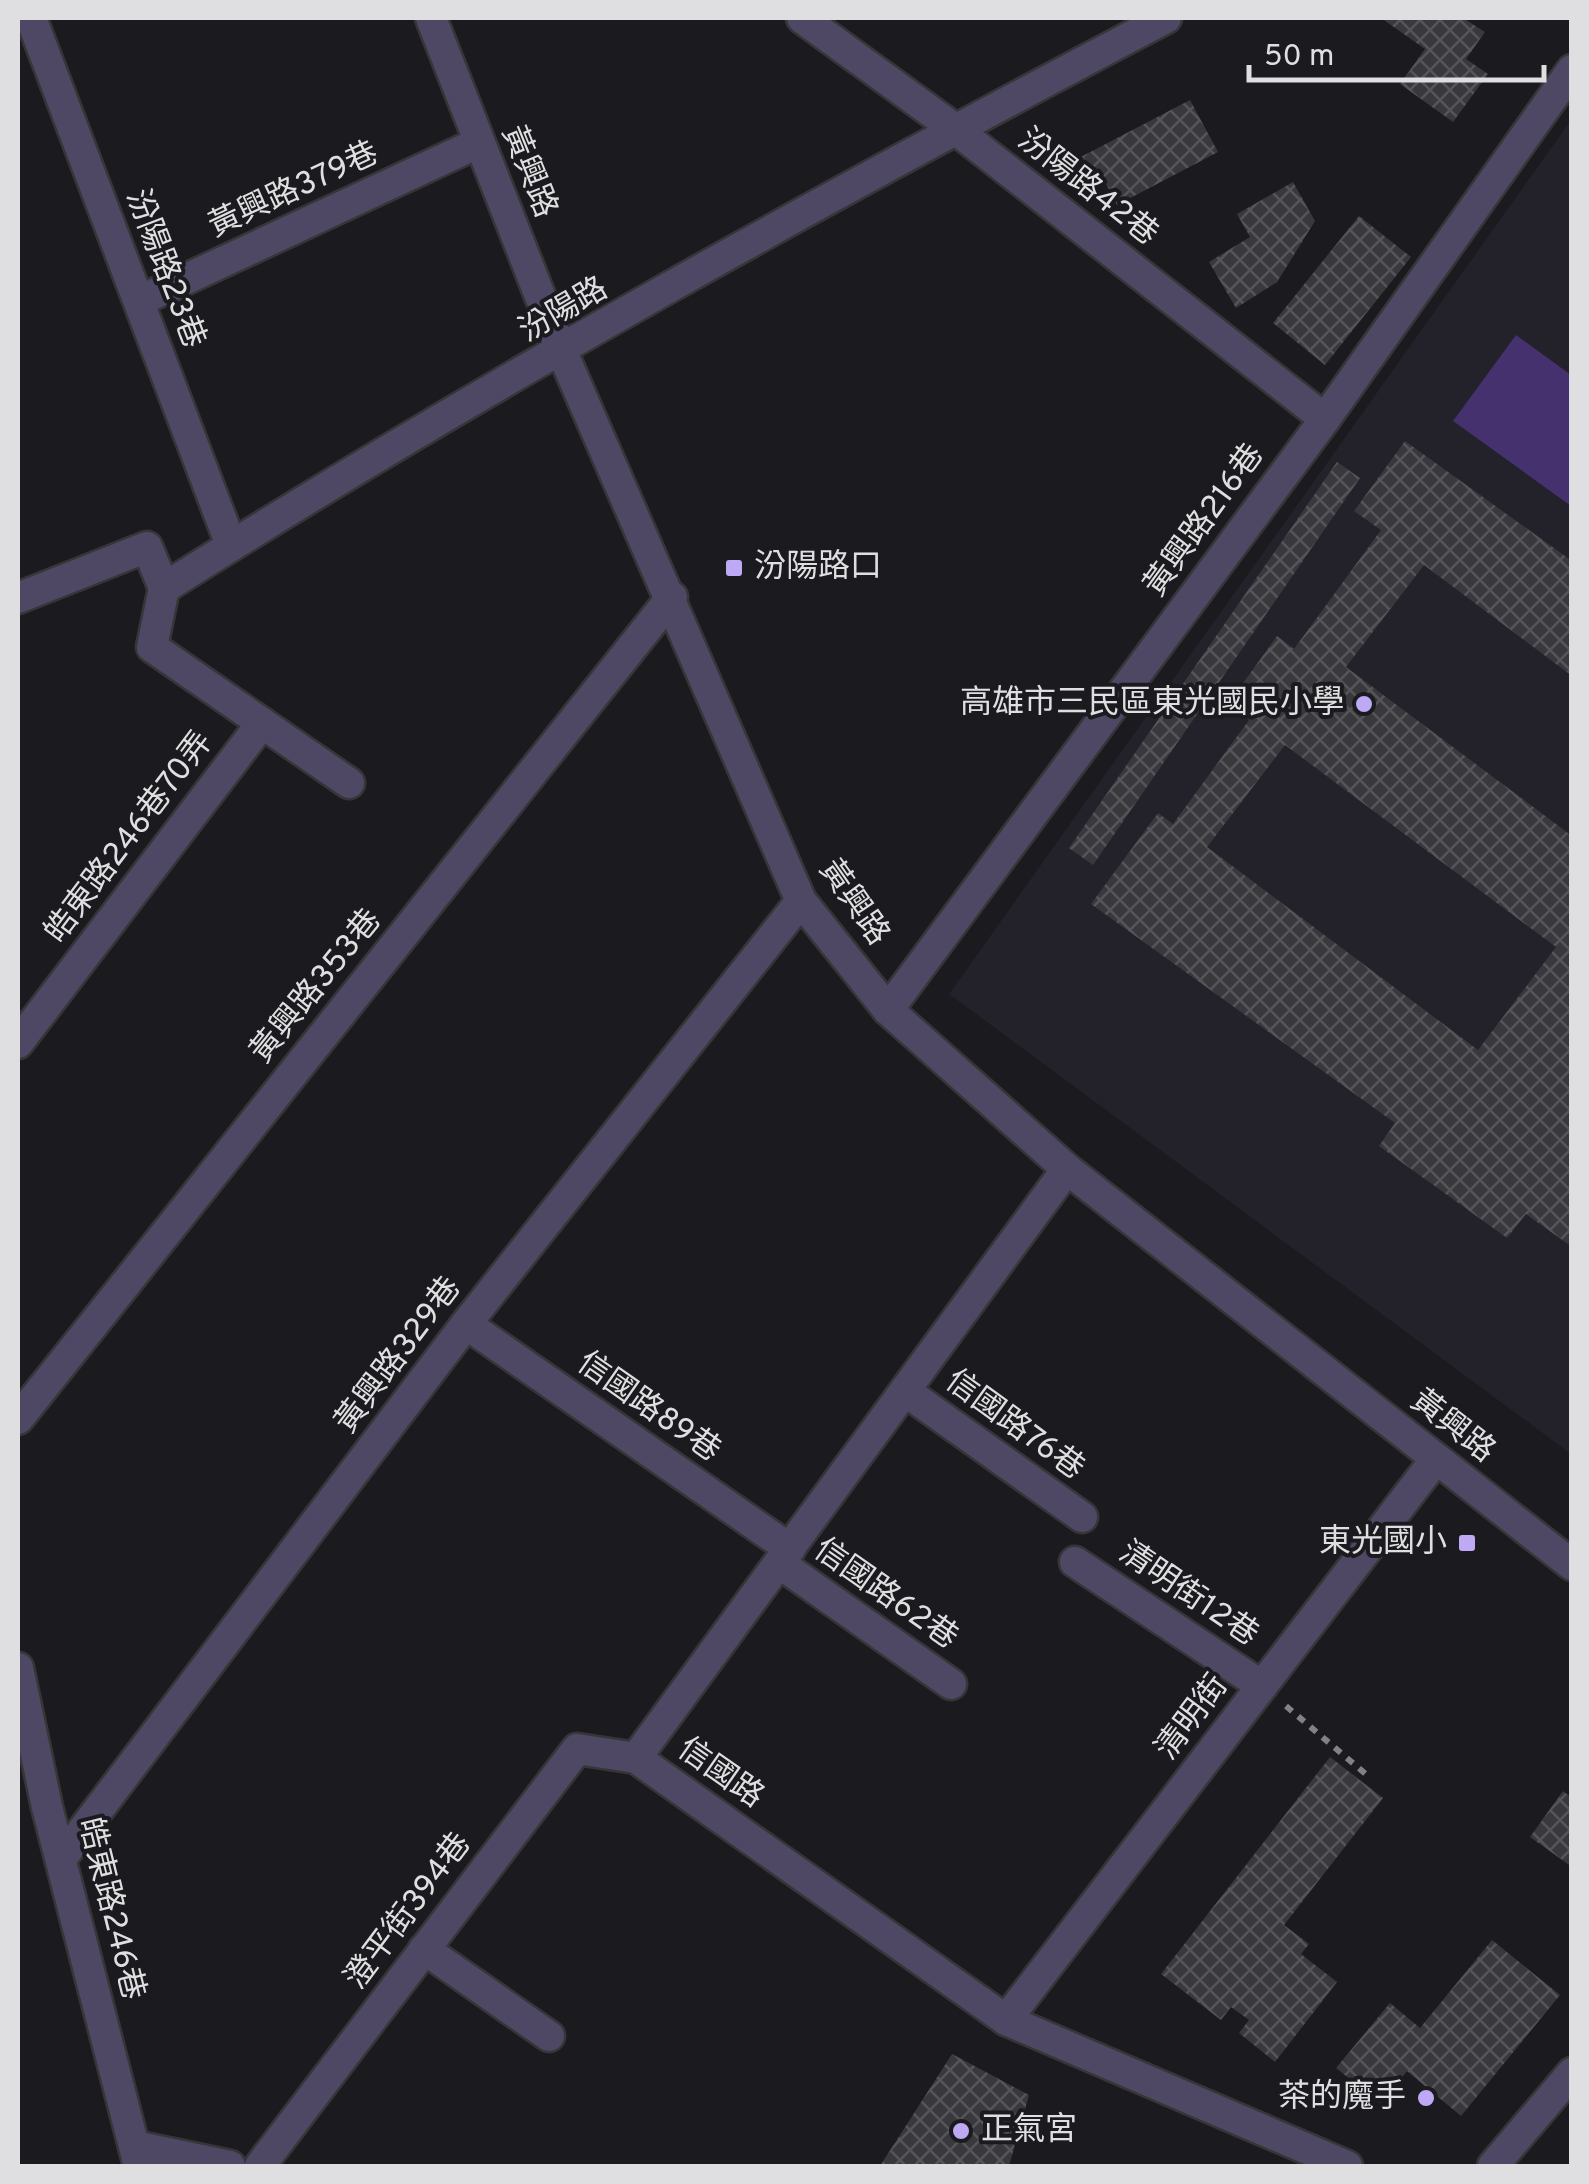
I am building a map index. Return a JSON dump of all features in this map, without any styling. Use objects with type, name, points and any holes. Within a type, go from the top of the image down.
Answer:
[{"type":"street","name":"汾陽路23巷","points":[[31,18],[231,546]]},
{"type":"street","name":"黃興路","points":[[431,18],[562,352],[672,597],[801,902],[888,1010],[1067,1169],[1572,1565]]},
{"type":"street","name":"汾陽路42巷","points":[[802,18],[955,129],[1324,418]]},
{"type":"street","name":"汾陽路","points":[[164,588],[562,352],[955,129],[1166,18]]},
{"type":"street","name":"黃興路216巷","points":[[888,1010],[1324,418],[1572,70]]},
{"type":"street","name":"黃興路379巷","points":[[139,302],[478,143]]},
{"type":"street","points":[[18,598],[147,547],[164,588]]},
{"type":"street","name":"皓東路246巷70弄","points":[[164,588],[152,647],[349,783]]},
{"type":"street","name":"黃興路353巷","points":[[18,1420],[672,597]]},
{"type":"street","name":"皓東路246巷70弄","points":[[18,1044],[262,724]]},
{"type":"street","name":"黃興路329巷","points":[[61,1859],[466,1324],[801,902]]},
{"type":"street","name":"信國路","points":[[1067,1169],[636,1758],[1006,2020],[1347,2166]]},
{"type":"street","name":"信國路89巷","points":[[466,1324],[785,1556]]},
{"type":"street","name":"信國路76巷","points":[[905,1391],[1082,1517]]},
{"type":"street","name":"清明街","points":[[1006,2020],[1436,1459]]},
{"type":"street","name":"信國路62巷","points":[[785,1556],[951,1684]]},
{"type":"street","name":"清明街12巷","points":[[1075,1562],[1262,1686]]},
{"type":"street","name":"皓東路246巷","points":[[18,1668],[61,1859],[137,2156]]},
{"type":"street","name":"澄平街394巷","points":[[260,2166],[577,1749],[636,1758]]},
{"type":"street","points":[[424,1949],[549,2036]]},
{"type":"street","points":[[1493,2166],[1570,2077]]},
{"type":"street","points":[[137,2156],[230,2166]]},
{"type":"path","points":[[1262,1686],[1368,1776]]},
{"type":"shaded area","name":"高雄市三民區東光國民小學","points":[[1571,120],[1571,1454],[949,994]]},
{"type":"shaded area","points":[[1516,335],[1571,375],[1571,506],[1453,421]]},
{"type":"building","points":[[1381,18],[1463,18],[1485,32],[1466,59],[1488,74],[1453,122],[1400,84],[1425,49]]},
{"type":"building","points":[[1190,100],[1218,152],[1117,205],[1102,176],[1087,183],[1075,160]]},
{"type":"building","points":[[1293,182],[1315,221],[1277,282],[1236,308],[1209,262],[1250,237],[1237,214]]},
{"type":"building","points":[[1359,216],[1411,257],[1325,365],[1273,323]]},
{"type":"building","points":[[1405,441],[1572,561],[1572,676],[1424,565],[1346,667],[1572,836],[1572,1247],[1526,1214],[1507,1238],[1379,1146],[1395,1123],[1091,904],[1158,813],[1173,824],[1249,720],[1228,704],[1277,636],[1294,649],[1381,530],[1354,511]],"holes":[[[1285,745],[1556,947],[1478,1050],[1207,847]]]},
{"type":"building","points":[[1337,462],[1360,478],[1093,865],[1069,848]]},
{"type":"building","points":[[1330,1757],[1383,1798],[1284,1925],[1309,1944],[1301,1954],[1337,1982],[1275,2062],[1239,2033],[1249,2020],[1231,2007],[1221,2020],[1161,1974]]},
{"type":"building","points":[[1563,1791],[1572,1798],[1572,1867],[1530,1837]]},
{"type":"building","points":[[1492,1940],[1560,1995],[1461,2116],[1407,2071],[1380,2103],[1336,2068],[1390,2003],[1420,2028]]},
{"type":"building","name":"正氣宮","points":[[952,2054],[1029,2095],[1009,2166],[880,2166]]},
{"type":"place","name":"汾陽路口","points":[[734,568]]},
{"type":"place","name":"高雄市三民區東光國民小學","points":[[1364,704]]},
{"type":"place","name":"東光國小","points":[[1467,1543]]},
{"type":"place","name":"茶的魔手","points":[[1426,2098]]},
{"type":"place","name":"正氣宮","points":[[961,2131]]}]
